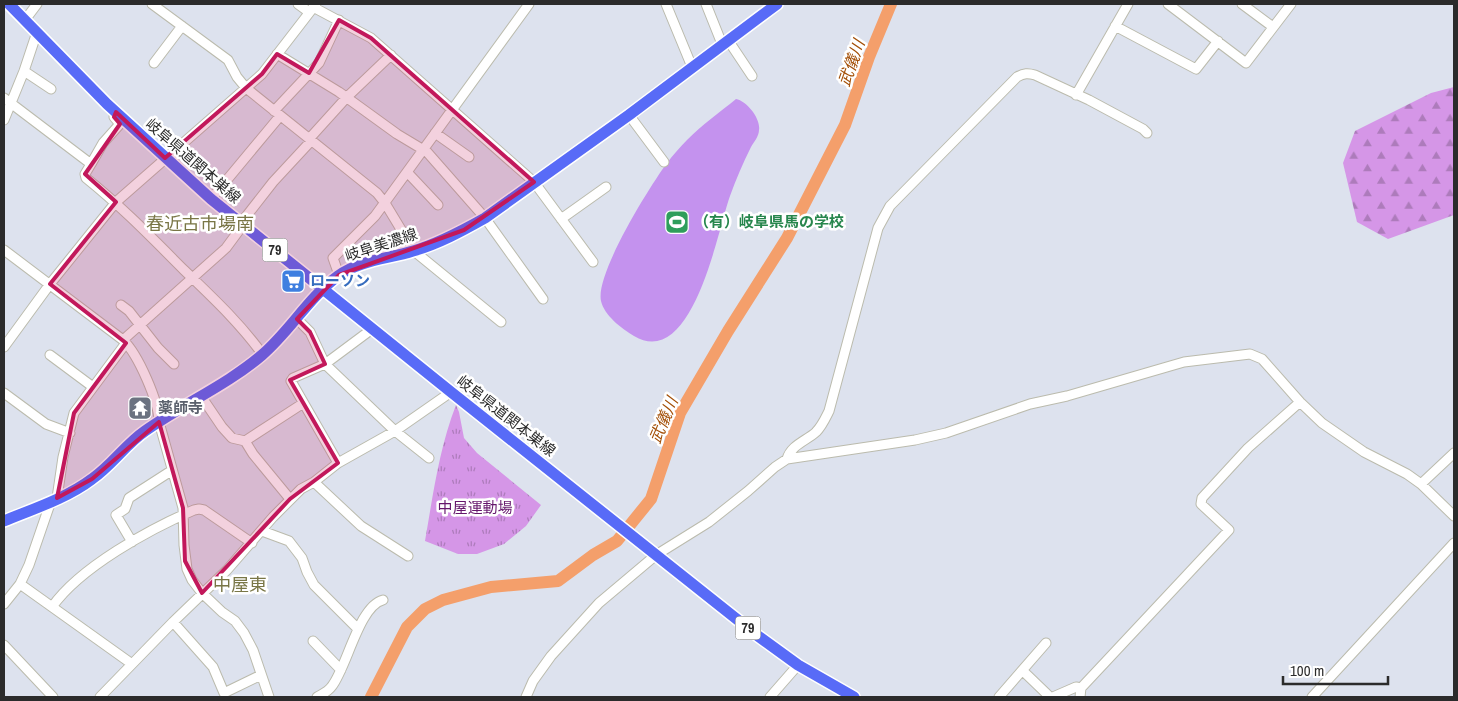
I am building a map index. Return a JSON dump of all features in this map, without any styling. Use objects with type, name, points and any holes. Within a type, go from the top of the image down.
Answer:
[{"type":"main road","name":"岐阜県道関本巣線","points":[[9,4],[116,112],[212,199],[653,553]]},
{"type":"main road","name":"岐阜美濃線","points":[[4,521],[54,500],[92,479],[131,442],[159,422],[249,366],[281,337],[322,289],[339,275],[362,264],[414,251],[464,230],[485,218],[629,115],[776,4]]},
{"type":"main road","name":"79","points":[[653,553],[758,636],[798,665],[854,697]]},
{"type":"street","points":[[25,20],[38,4]]},
{"type":"street","points":[[152,4],[228,60],[237,77],[246,88],[377,193],[414,251],[501,322]]},
{"type":"street","points":[[298,4],[313,8],[339,20],[371,38],[534,182],[593,262]]},
{"type":"street","points":[[339,275],[333,258],[376,216],[529,4]]},
{"type":"street","points":[[666,4],[692,67]]},
{"type":"street","points":[[706,4],[725,42],[752,76]]},
{"type":"street","points":[[1076,95],[1128,4]]},
{"type":"street","points":[[1168,4],[1246,62],[1290,4]]},
{"type":"street","points":[[1242,4],[1273,27]]},
{"type":"street","points":[[4,347],[50,284],[116,202],[262,74],[313,8]]},
{"type":"street","points":[[212,199],[277,113],[318,63],[339,20]]},
{"type":"street","points":[[154,63],[182,26]]},
{"type":"street","points":[[1115,26],[1196,69],[1218,42]]},
{"type":"street","points":[[4,120],[7,101],[24,71],[37,32]]},
{"type":"street","points":[[277,54],[347,98],[397,134],[423,149],[485,218],[543,299]]},
{"type":"street","points":[[4,604],[20,584],[54,500],[74,413],[124,342],[139,326],[226,248],[272,182],[347,98],[391,56]]},
{"type":"street","points":[[24,71],[51,89]]},
{"type":"street","points":[[787,459],[788,454],[793,448],[816,432],[823,424],[829,412],[878,228],[890,206],[1017,77],[1030,73],[1143,128],[1147,133]]},
{"type":"street","points":[[7,101],[91,164]]},
{"type":"street","points":[[116,112],[114,117],[120,124],[103,143],[85,174],[86,178],[116,202],[241,326],[262,355]]},
{"type":"street","points":[[629,115],[664,162]]},
{"type":"street","points":[[435,133],[469,157]]},
{"type":"street","points":[[407,172],[438,205]]},
{"type":"street","points":[[561,219],[606,187]]},
{"type":"street","points":[[4,250],[124,342],[141,366],[159,413],[159,422],[171,471],[183,508],[187,569],[192,580],[202,593],[222,612],[235,621],[244,633],[253,650],[269,697]]},
{"type":"street","points":[[121,305],[129,311],[139,326],[174,364]]},
{"type":"street","points":[[296,319],[310,332],[325,364],[395,430],[429,458]]},
{"type":"street","points":[[338,463],[302,404],[291,382],[293,378],[325,364],[372,328]]},
{"type":"street","points":[[50,354],[93,387]]},
{"type":"street","points":[[526,697],[533,681],[551,656],[599,603],[653,553],[709,522],[787,459],[914,440],[946,433],[1030,404],[1066,396],[1184,362],[1250,354],[1262,359],[1300,402],[1335,434],[1422,484],[1454,516]]},
{"type":"street","points":[[100,697],[252,543],[301,489],[314,482],[338,463],[395,430],[451,392]]},
{"type":"street","points":[[4,393],[46,424],[70,433]]},
{"type":"street","points":[[201,396],[222,427],[232,438],[245,441],[253,454],[290,499]]},
{"type":"street","points":[[1023,671],[1051,697],[1076,687],[1080,693],[1229,530],[1201,504],[1202,498],[1248,448],[1300,402]]},
{"type":"street","points":[[245,441],[302,404]]},
{"type":"street","points":[[1422,484],[1454,453]]},
{"type":"street","points":[[132,542],[116,515],[125,509],[129,498],[171,471]]},
{"type":"street","points":[[314,482],[361,526],[408,556]]},
{"type":"street","points":[[52,607],[67,588],[80,576],[132,542],[182,515],[199,509],[204,510],[252,543]]},
{"type":"street","points":[[262,531],[289,541],[302,558],[314,585],[358,629]]},
{"type":"street","points":[[1312,697],[1454,543]]},
{"type":"street","points":[[20,584],[132,664]]},
{"type":"street","points":[[316,697],[332,688],[358,629],[369,610],[378,601],[383,600]]},
{"type":"street","points":[[173,622],[212,667],[224,695],[261,675]]},
{"type":"street","points":[[313,641],[341,670]]},
{"type":"street","points":[[998,697],[1046,643]]},
{"type":"street","points":[[4,646],[53,697]]},
{"type":"street","points":[[770,697],[798,665]]},
{"type":"highlighted area","points":[[339,20],[371,38],[534,182],[464,230],[339,275],[297,319],[310,332],[325,364],[290,380],[338,463],[290,499],[202,593],[185,561],[183,508],[159,422],[92,479],[57,498],[74,413],[126,343],[50,284],[116,202],[85,174],[120,124],[114,117],[116,112],[165,158],[262,74],[277,54],[309,73]]},
{"type":"green space","points":[[1454,87],[1454,215],[1388,239],[1357,222],[1343,163],[1355,131],[1431,93]]},
{"type":"green space","name":"中屋運動場","points":[[456,405],[464,438],[477,453],[541,505],[526,526],[504,544],[477,554],[458,554],[425,541],[441,455]]},
{"type":"shaded area","name":"（有）岐阜県馬の学校","points":[[736,99],[745,103],[756,116],[759,132],[732,190],[700,292],[687,316],[672,334],[655,341],[634,336],[619,326],[603,306],[601,288],[606,271],[625,230],[669,160],[693,134]]},
{"type":"waterway","name":"武儀川","points":[[371,697],[407,627],[425,609],[443,600],[491,587],[558,581],[593,555],[617,541],[651,499],[680,413],[728,331],[787,238],[845,125],[869,57],[891,4]]},
{"type":"place","name":"（有）岐阜県馬の学校","points":[[677,222]]},
{"type":"place","name":"ローソン","points":[[293,281]]},
{"type":"place","name":"薬師寺","points":[[140,408]]},
{"type":"district","name":"春近古市場南","points":[[200,224]]},
{"type":"district","name":"中屋東","points":[[240,585]]}]
